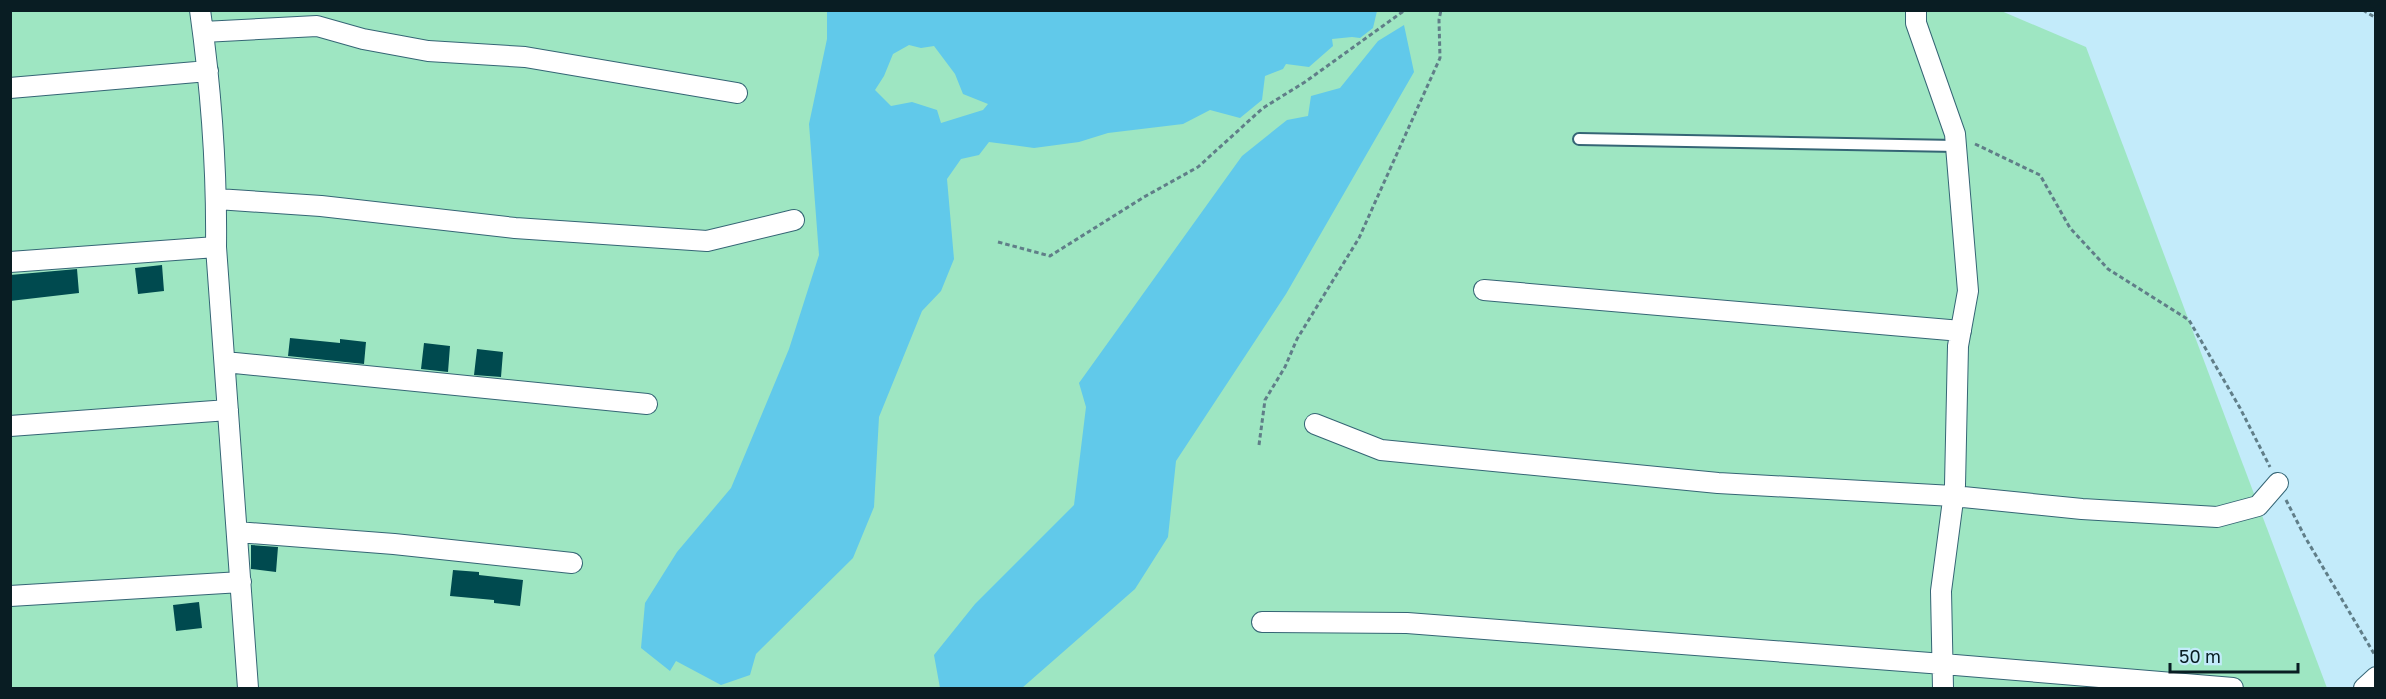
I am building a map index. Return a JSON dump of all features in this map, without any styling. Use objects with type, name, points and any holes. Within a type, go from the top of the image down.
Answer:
[{"type":"street","points":[[200,10],[208,71],[217,199],[216,247],[248,688]]},
{"type":"street","points":[[1916,10],[1916,23],[1955,140],[1968,291],[1958,346],[1953,496],[1941,591],[1943,688]]},
{"type":"street","points":[[203,32],[317,26],[363,39],[428,51],[525,57],[737,93]]},
{"type":"street","points":[[10,88],[208,71]]},
{"type":"street","points":[[217,199],[321,206],[515,228],[706,241],[794,220]]},
{"type":"street","points":[[10,262],[216,247]]},
{"type":"street","points":[[1484,290],[1960,330]]},
{"type":"street","points":[[225,362],[647,404]]},
{"type":"street","points":[[10,426],[228,410]]},
{"type":"street","points":[[1315,424],[1381,450],[1718,483],[1953,496],[2082,509],[2217,517],[2258,506],[2278,483]]},
{"type":"street","points":[[237,532],[394,544],[572,563]]},
{"type":"street","points":[[10,596],[241,582]]},
{"type":"street","points":[[1262,622],[1407,623],[2233,688]]},
{"type":"street","points":[[2364,688],[2376,677]]},
{"type":"lane","points":[[1579,138],[1955,140]]},
{"type":"path","points":[[998,242],[1050,256],[1144,197],[1198,167],[1263,108],[1305,82],[1405,10]]},
{"type":"path","points":[[1259,445],[1265,400],[1285,367],[1297,339],[1359,238],[1440,58],[1441,10]]},
{"type":"path","points":[[2363,10],[2376,18]]},
{"type":"path","points":[[1955,140],[2040,175],[2070,228],[2108,269],[2189,321],[2240,408],[2305,537],[2376,657]]},
{"type":"green space","points":[[1999,10],[2086,47],[2327,688],[11,688],[11,11]]},
{"type":"water","points":[[827,11],[1377,11],[1373,28],[1360,38],[1332,39],[1333,46],[1309,67],[1286,64],[1283,69],[1265,76],[1262,100],[1240,118],[1210,110],[1183,124],[1108,133],[1079,142],[1034,148],[989,142],[979,155],[961,159],[947,179],[954,259],[941,291],[922,311],[879,417],[874,507],[853,558],[756,654],[750,675],[721,685],[676,661],[670,671],[641,648],[645,603],[677,552],[731,488],[789,349],[819,255],[809,124],[827,39]],"holes":[[[909,45],[921,48],[934,46],[955,74],[963,94],[988,104],[983,110],[941,123],[937,110],[912,102],[891,106],[875,90],[893,54]]]},
{"type":"water","points":[[1404,25],[1414,72],[1286,294],[1176,461],[1168,537],[1135,589],[1022,688],[940,688],[934,655],[975,604],[1074,505],[1086,407],[1079,383],[1242,156],[1287,120],[1308,116],[1311,96],[1340,88],[1378,41]]},
{"type":"building","points":[[162,265],[164,291],[138,294],[135,268]]},
{"type":"building","points":[[77,269],[79,293],[10,301],[10,275]]},
{"type":"building","points":[[290,338],[340,343],[340,339],[366,342],[364,364],[288,356]]},
{"type":"building","points":[[424,343],[450,346],[448,372],[421,369]]},
{"type":"building","points":[[477,349],[503,352],[501,377],[474,375]]},
{"type":"building","points":[[251,545],[278,547],[276,572],[251,569]]},
{"type":"building","points":[[453,570],[523,580],[520,606],[494,603],[494,600],[450,596]]},
{"type":"building","points":[[199,602],[202,628],[176,631],[173,605]]}]
